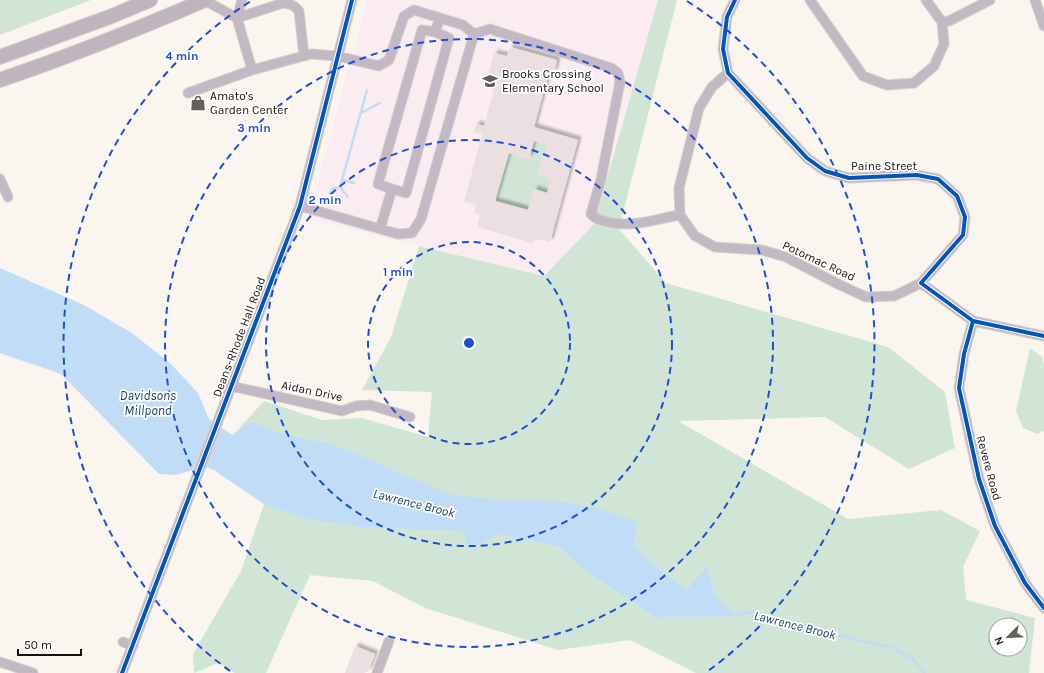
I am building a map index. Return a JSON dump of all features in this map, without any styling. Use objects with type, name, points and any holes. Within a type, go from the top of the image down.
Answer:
[{"type":"highway","points":[[0,57],[150,0]]},
{"type":"highway","points":[[0,80],[120,36],[205,0]]},
{"type":"street","points":[[205,0],[236,18],[283,3],[295,6],[299,11],[304,56]]},
{"type":"street","points":[[242,0],[236,18],[252,70]]},
{"type":"street","name":"Deans-Rhode Hall Road","points":[[122,673],[300,206],[352,0]]},
{"type":"street","points":[[474,34],[490,29],[605,65],[618,73],[620,82],[617,102],[592,214],[595,219],[618,224],[641,224],[680,215],[679,188],[699,108],[712,87],[728,73],[723,49],[727,17],[735,0]]},
{"type":"street","points":[[810,0],[863,76],[887,85],[914,83],[934,66],[944,44],[942,22],[926,0]]},
{"type":"street","points":[[942,22],[949,21],[990,0]]},
{"type":"street","points":[[1035,0],[1044,26]]},
{"type":"street","points":[[188,93],[252,70],[311,54],[338,56],[378,66],[389,60],[404,16],[414,10],[463,25],[474,34]]},
{"type":"street","points":[[435,32],[440,18]]},
{"type":"street","points":[[422,30],[435,32],[450,38],[406,193],[378,184],[422,30]]},
{"type":"street","points":[[300,206],[398,234],[412,233],[422,219],[474,34]]},
{"type":"street","name":"Paine Street","points":[[728,73],[807,158],[825,171],[850,178],[917,175],[938,179],[957,196],[965,217],[963,236],[921,283]]},
{"type":"street","points":[[0,179],[8,197]]},
{"type":"street","points":[[380,229],[392,189]]},
{"type":"street","name":"Potomac Road","points":[[680,215],[695,236],[715,247],[762,250],[786,257],[866,297],[894,296],[921,283]]},
{"type":"street","points":[[921,283],[973,321],[1044,336]]},
{"type":"street","name":"Revere Road","points":[[973,321],[964,354],[959,388],[979,479],[994,526],[1025,583],[1044,608]]},
{"type":"street","name":"Aidan Drive","points":[[231,386],[342,411],[356,406],[370,406],[410,417]]},
{"type":"street","points":[[377,673],[389,641]]},
{"type":"street","points":[[123,642],[132,646]]},
{"type":"street","points":[[0,662],[30,673]]},
{"type":"shaded area","name":"Brooks Crossing Elementary School","points":[[368,0],[658,0],[594,224],[544,276],[309,219],[323,162]]},
{"type":"green space","points":[[0,0],[91,0],[0,35]]},
{"type":"green space","points":[[658,0],[677,0],[619,229],[666,283],[888,347],[945,392],[955,448],[909,469],[825,417],[678,421],[848,519],[941,510],[980,531],[963,567],[966,600],[1035,618],[1029,673],[696,673],[630,640],[558,650],[425,608],[373,581],[310,575],[266,673],[235,673],[218,663],[194,673],[193,654],[241,571],[264,504],[214,470],[219,450],[264,401],[322,420],[362,418],[428,437],[432,392],[362,390],[391,337],[419,246],[544,276],[594,224]]},
{"type":"green space","points":[[534,141],[547,145],[538,175],[551,179],[547,193],[534,189],[528,210],[503,203],[500,214],[492,212],[509,153],[529,159]]},
{"type":"green space","points":[[1030,348],[1042,357],[1044,365],[1044,431],[1037,434],[1023,428],[1016,411]]},
{"type":"water","name":"Davidsons Millpond","points":[[0,268],[84,305],[132,333],[172,365],[198,393],[209,419],[234,436],[250,422],[287,436],[331,444],[450,495],[490,499],[551,500],[597,508],[637,522],[634,546],[663,573],[687,590],[707,566],[714,595],[736,616],[655,617],[581,567],[560,547],[500,534],[470,549],[463,531],[363,527],[307,519],[264,504],[214,470],[197,464],[193,470],[175,475],[159,474],[61,374],[0,353]]},
{"type":"building","points":[[510,47],[557,60],[554,73],[549,72],[534,127],[578,140],[550,242],[534,238],[533,243],[477,227],[480,215],[474,213],[476,205],[464,202],[482,134],[474,132],[476,124],[484,126],[494,90],[485,87],[494,53],[507,56]],"holes":[[[534,141],[547,145],[538,175],[551,179],[547,193],[534,189],[528,210],[495,201],[509,153],[529,159]]]},
{"type":"building","points":[[355,646],[375,654],[368,672],[345,673]]},
{"type":"waterway","points":[[348,197],[340,187],[367,90]]},
{"type":"waterway","points":[[361,113],[380,103]]},
{"type":"waterway","points":[[342,180],[354,183]]},
{"type":"waterway","points":[[330,194],[332,189],[340,187]]},
{"type":"waterway","name":"Lawrence Brook","points":[[734,615],[754,612],[857,640],[892,647],[913,659],[925,673]]},
{"type":"cycle path","points":[[122,673],[300,206],[352,0]]},
{"type":"cycle path","points":[[735,0],[727,17],[723,49],[728,73],[807,158],[825,171],[849,178],[917,175],[938,179],[957,196],[965,217],[963,235],[921,283],[973,321],[1044,336]]},
{"type":"cycle path","points":[[973,321],[964,354],[959,388],[979,479],[995,526],[1025,583],[1044,608]]},
{"type":"place","name":"Brooks Crossing Elementary School","points":[[490,81]]},
{"type":"place","name":"Amato's Garden Center","points":[[198,103]]}]
